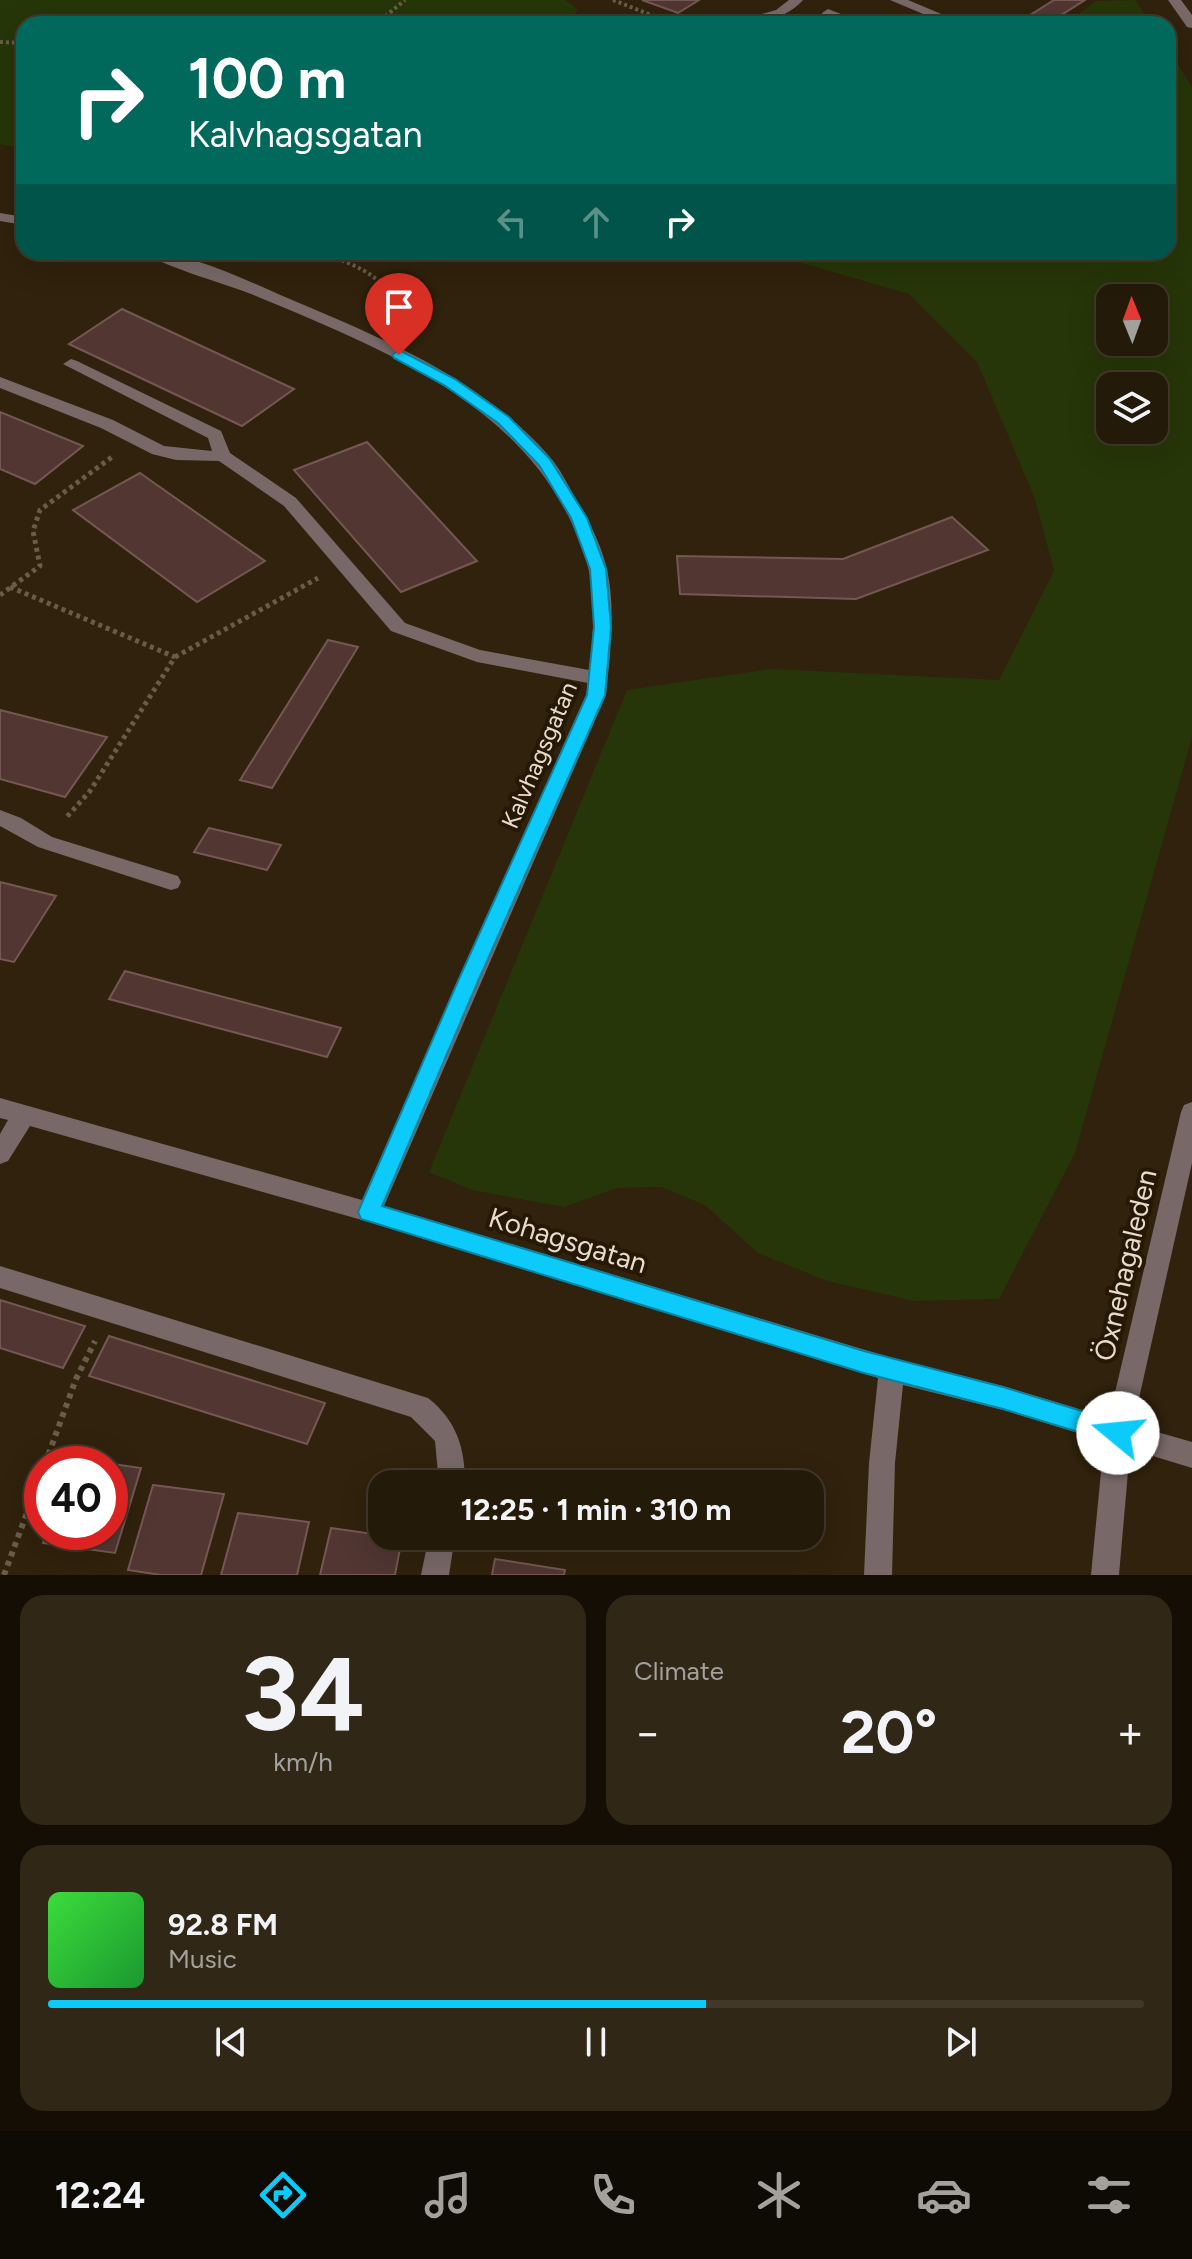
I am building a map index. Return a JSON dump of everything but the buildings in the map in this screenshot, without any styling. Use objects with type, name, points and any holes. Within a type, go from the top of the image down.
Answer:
[{"type":"street","points":[[767,16],[780,13],[797,0]]},
{"type":"street","points":[[896,0],[938,16]]},
{"type":"street","points":[[1174,0],[1192,24]]},
{"type":"street","points":[[828,13],[835,16]]},
{"type":"street","name":"Kalvhagsgatan","points":[[173,260],[367,337],[449,382],[504,420],[552,473],[579,518],[598,569],[603,627],[596,695],[369,1212]]},
{"type":"street","points":[[71,364],[215,435],[223,456]]},
{"type":"street","points":[[0,382],[176,455],[223,456],[290,502],[398,627],[477,656],[599,678]]},
{"type":"street","points":[[0,818],[45,842],[171,882]]},
{"type":"street","points":[[0,1154],[12,1111]]},
{"type":"street","name":"Kohagsgatan","points":[[12,1111],[369,1212],[892,1370],[1003,1398],[1192,1455]]},
{"type":"street","name":"Öxnehagaleden","points":[[1105,1575],[1118,1433],[1192,1112]]},
{"type":"street","points":[[0,1277],[419,1407],[444,1429],[452,1456],[452,1470]]},
{"type":"street","points":[[878,1575],[882,1463],[892,1370]]},
{"type":"street","points":[[435,1575],[439,1550]]},
{"type":"path","points":[[386,16],[405,0]]},
{"type":"path","points":[[613,0],[654,16]]},
{"type":"path","points":[[341,260],[369,270],[385,282],[398,301],[406,339],[399,355]]},
{"type":"path","points":[[0,595],[40,566],[40,547],[32,537],[32,522],[40,510],[136,440]]},
{"type":"path","points":[[45,842],[90,791],[175,657],[343,565]]},
{"type":"path","points":[[10,587],[175,657]]},
{"type":"path","points":[[52,1446],[76,1379],[110,1311]]},
{"type":"path","points":[[4,1575],[24,1521]]},
{"type":"green space","points":[[0,0],[566,0],[578,10],[573,16],[16,16],[16,147],[0,144]]},
{"type":"green space","points":[[1135,0],[1146,16],[1076,16],[1096,1]]},
{"type":"green space","points":[[1176,61],[1192,87],[1192,737],[1075,1153],[999,1299],[914,1301],[827,1281],[758,1253],[705,1205],[661,1187],[617,1188],[564,1207],[472,1190],[429,1172],[627,690],[771,669],[999,680],[1054,571],[1035,499],[977,362],[909,294],[792,260],[1176,260]]},
{"type":"route","points":[[399,355],[449,382],[504,420],[545,462],[579,518],[598,569],[603,627],[596,695],[369,1212],[864,1362],[1003,1398],[1118,1433]]}]
